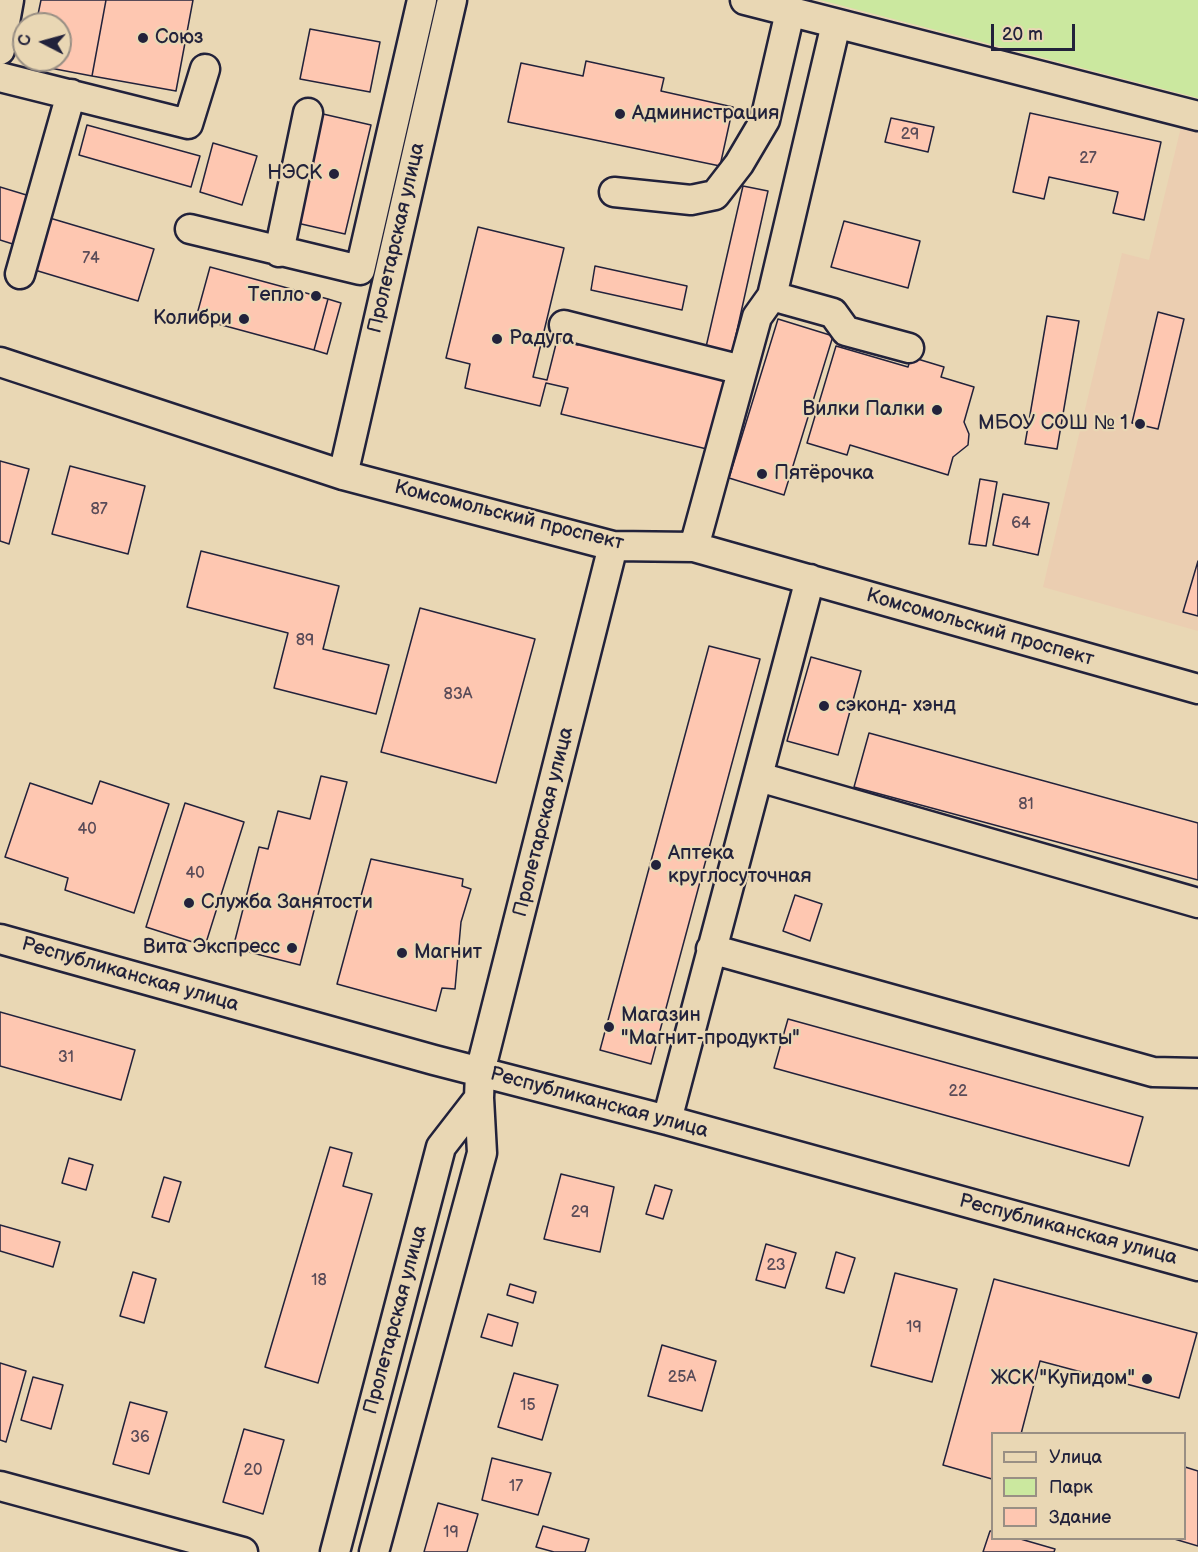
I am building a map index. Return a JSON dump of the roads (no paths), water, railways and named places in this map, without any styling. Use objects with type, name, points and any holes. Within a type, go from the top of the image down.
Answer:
[{"type":"street","points":[[0,50],[9,0]]},
{"type":"street","points":[[190,229],[360,270],[422,0]]},
{"type":"street","name":"Пролетарская улица","points":[[343,476],[452,0]]},
{"type":"street","points":[[744,0],[1198,116]]},
{"type":"street","points":[[614,192],[691,200],[715,195],[739,164],[765,120],[790,12]]},
{"type":"street","points":[[694,547],[757,317],[772,296],[836,24]]},
{"type":"street","points":[[0,77],[188,124],[205,69]]},
{"type":"street","points":[[20,274],[71,94]]},
{"type":"street","points":[[279,252],[309,113]]},
{"type":"street","points":[[772,296],[832,314],[846,331],[909,348]]},
{"type":"street","points":[[564,325],[742,370]]},
{"type":"street","name":"Комсомольский проспект","points":[[0,362],[343,476],[613,546],[694,547],[1198,689]]},
{"type":"street","name":"Пролетарская улица","points":[[374,1552],[482,1153],[480,1085],[613,546]]},
{"type":"street","points":[[667,1120],[810,579]]},
{"type":"street","points":[[759,777],[1198,903]]},
{"type":"street","name":"Республиканская улица","points":[[0,939],[480,1085],[667,1120],[1198,1266]]},
{"type":"street","points":[[711,949],[1154,1072],[1198,1073]]},
{"type":"street","name":"Пролетарская улица","points":[[335,1552],[441,1147],[480,1085]]},
{"type":"street","points":[[0,1486],[243,1552]]},
{"type":"place","name":"Союз","points":[[143,38]]},
{"type":"place","name":"Администрация","points":[[620,114]]},
{"type":"place","name":"НЭСК","points":[[334,174]]},
{"type":"place","name":"Тепло","points":[[316,296]]},
{"type":"place","name":"Колибри","points":[[244,319]]},
{"type":"place","name":"Радуга","points":[[497,339]]},
{"type":"place","name":"Вилки Палки","points":[[937,410]]},
{"type":"place","name":"МБОУ СОШ № 1","points":[[1140,424]]},
{"type":"place","name":"Пятёрочка","points":[[762,474]]},
{"type":"place","name":"сэконд- хэнд","points":[[824,706]]},
{"type":"place","name":"Аптека круглосуточная","points":[[656,865]]},
{"type":"place","name":"Служба Занятости","points":[[189,903]]},
{"type":"place","name":"Вита Экспресс","points":[[292,948]]},
{"type":"place","name":"Магнит","points":[[402,953]]},
{"type":"place","name":"Магазин \"Магнит-продукты\"","points":[[609,1027]]},
{"type":"place","name":"ЖСК \"Купидом\"","points":[[1147,1379]]}]
